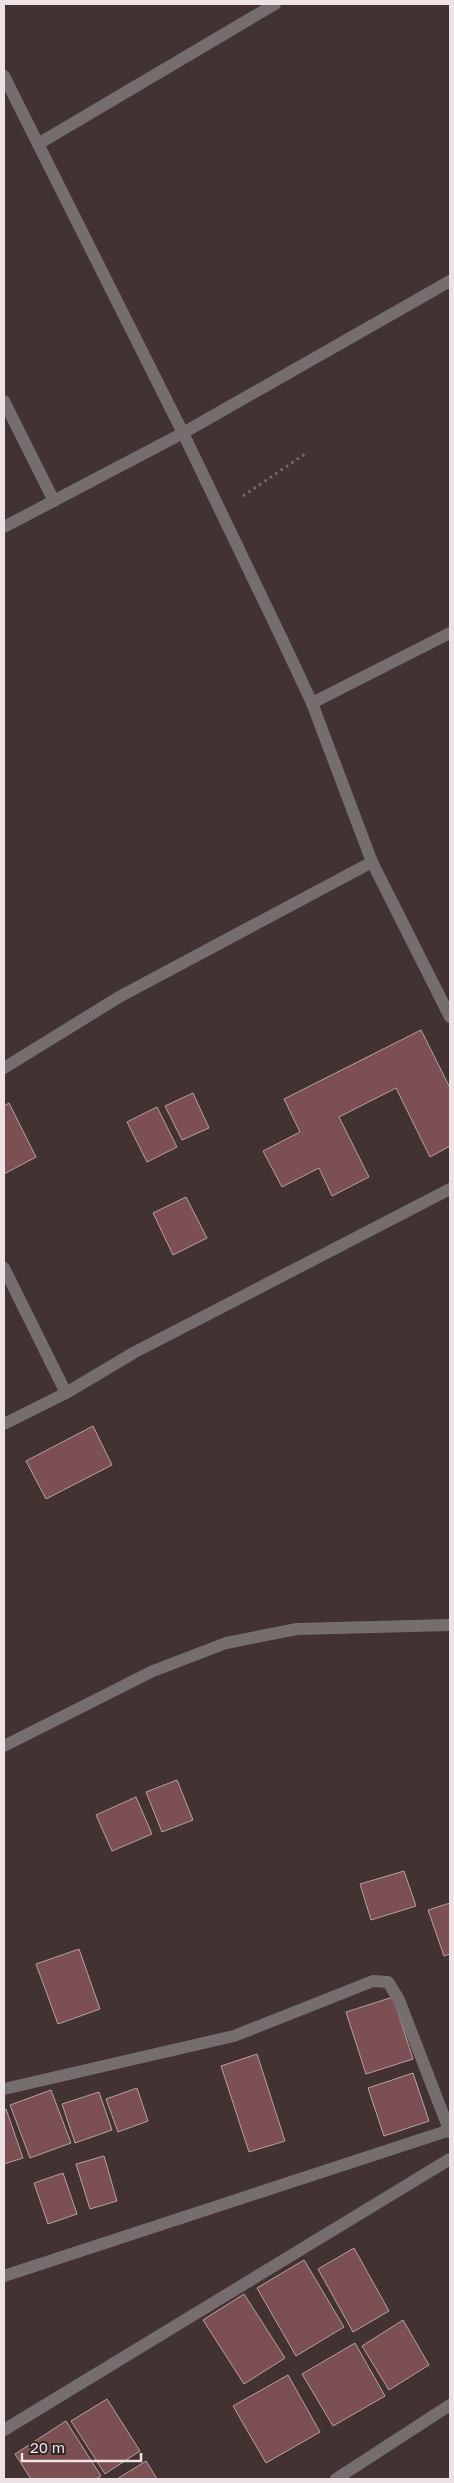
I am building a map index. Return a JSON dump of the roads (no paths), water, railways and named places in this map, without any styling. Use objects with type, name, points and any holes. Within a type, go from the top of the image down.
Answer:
[{"type":"street","points":[[38,144],[275,4]]},
{"type":"street","points":[[4,76],[183,433],[219,512],[312,703],[372,862],[450,1017]]},
{"type":"street","points":[[4,527],[183,433],[450,281]]},
{"type":"street","points":[[4,401],[54,501]]},
{"type":"street","points":[[312,703],[450,632]]},
{"type":"street","points":[[4,1068],[119,997],[372,862]]},
{"type":"street","points":[[4,1424],[66,1393],[135,1352],[450,1189]]},
{"type":"street","points":[[4,1268],[66,1393]]},
{"type":"street","points":[[4,1746],[153,1671],[226,1643],[297,1629],[450,1625]]},
{"type":"street","points":[[4,2089],[234,2036],[373,1981],[388,1982],[399,2000],[450,2131],[4,2276]]},
{"type":"street","points":[[4,2430],[450,2158]]},
{"type":"street","points":[[336,2479],[450,2405]]}]
